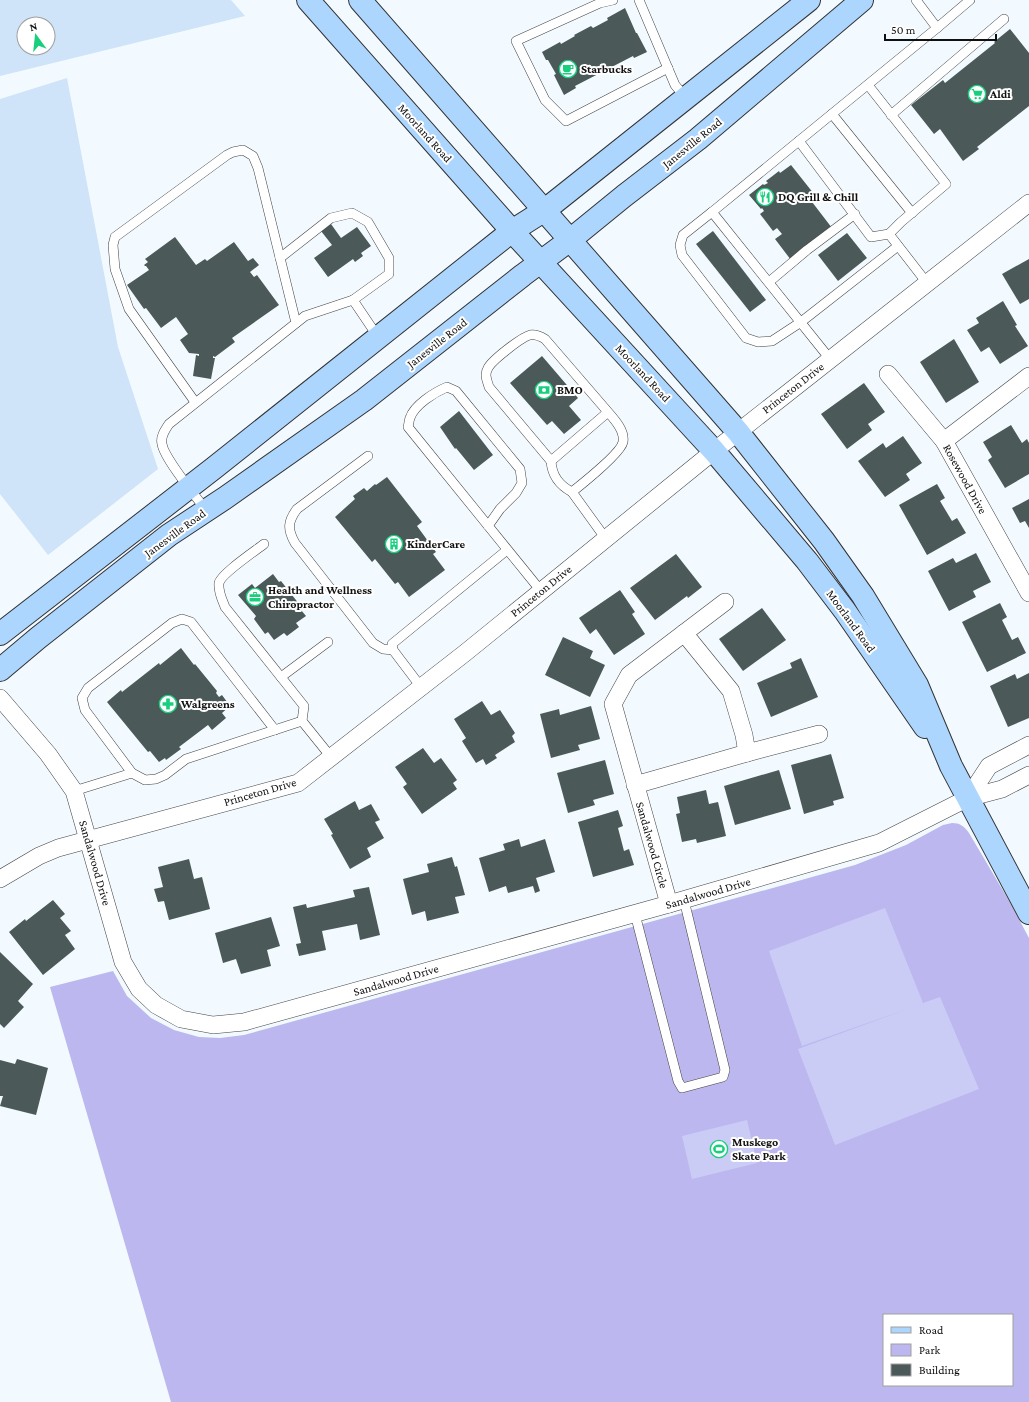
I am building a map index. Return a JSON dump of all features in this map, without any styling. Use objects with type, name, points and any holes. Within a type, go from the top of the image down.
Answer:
[{"type":"main road","name":"Moorland Road","points":[[308,0],[512,231],[714,451],[807,561],[845,611],[951,766]]},
{"type":"main road","name":"Moorland Road","points":[[360,0],[738,432],[824,541],[863,596],[917,685],[951,766],[1029,913]]},
{"type":"main road","points":[[0,634],[188,488],[512,231],[545,210],[809,0]]},
{"type":"main road","name":"Janesville Road","points":[[0,670],[38,638],[169,535],[225,498],[364,400],[570,240],[698,139],[862,0]]},
{"type":"street","name":"Princeton Drive","points":[[0,879],[39,856],[58,848],[298,783],[421,687],[714,451],[1029,203]]},
{"type":"street","name":"Rosewood Drive","points":[[888,374],[944,441],[1029,593]]},
{"type":"street","points":[[944,441],[1029,376]]},
{"type":"street","name":"Sandalwood Circle","points":[[676,902],[635,785],[613,704],[629,675],[725,602]]},
{"type":"street","points":[[684,633],[730,691],[744,735],[747,753]]},
{"type":"street","name":"Sandalwood Drive","points":[[0,698],[48,754],[74,791],[123,962],[139,989],[156,1006],[181,1019],[213,1025],[244,1022],[635,914],[879,843],[968,798],[1002,789],[1029,775]]},
{"type":"street","name":"Sandalwood Circle","points":[[635,785],[819,734]]},
{"type":"street","name":"Sandalwood Drive","points":[[968,798],[989,766],[1029,745]]},
{"type":"lane","points":[[613,0],[600,1],[516,41],[545,100],[566,121],[668,68]]},
{"type":"lane","points":[[639,0],[675,85],[686,98]]},
{"type":"lane","points":[[916,0],[937,28]]},
{"type":"lane","points":[[898,246],[800,322],[772,341],[758,342],[746,338],[682,255],[680,245],[683,235],[970,0]]},
{"type":"lane","points":[[891,115],[1004,19]]},
{"type":"lane","points":[[799,141],[871,237],[889,234],[946,184],[868,85]]},
{"type":"lane","points":[[832,114],[912,213]]},
{"type":"lane","points":[[196,402],[129,309],[115,269],[112,245],[115,237],[226,155],[233,152],[243,150],[253,156],[258,168],[296,323]]},
{"type":"lane","points":[[712,212],[830,359]]},
{"type":"lane","points":[[206,510],[188,488],[168,457],[162,444],[164,431],[169,424],[305,316],[353,300],[389,274],[389,258],[368,222],[352,213],[331,218],[280,258]]},
{"type":"lane","points":[[769,282],[807,250],[855,214]]},
{"type":"lane","points":[[889,234],[927,283]]},
{"type":"lane","points":[[353,300],[378,337]]},
{"type":"lane","points":[[572,492],[617,452],[623,443],[622,432],[617,422],[545,339],[538,335],[528,335],[520,339],[487,369],[486,377],[489,386],[551,461],[552,470],[557,481],[564,488],[572,492],[606,539]]},
{"type":"lane","points":[[488,526],[522,483],[520,469],[456,391],[447,387],[436,391],[415,409],[410,417],[408,427],[507,550],[541,591]]},
{"type":"lane","points":[[551,461],[608,412]]},
{"type":"lane","points":[[368,456],[297,509],[291,517],[290,535],[373,643],[383,648],[393,650]]},
{"type":"lane","points":[[264,544],[226,573],[220,582],[220,596],[225,607],[304,706],[302,721],[331,757]]},
{"type":"lane","points":[[421,687],[393,650],[392,644],[507,550]]},
{"type":"lane","points":[[275,730],[191,622],[182,619],[172,623],[88,688],[82,698],[85,710],[132,772],[144,780],[156,780],[186,759],[275,730],[302,721]]},
{"type":"lane","points":[[281,677],[328,642]]},
{"type":"lane","points":[[74,791],[132,772]]},
{"type":"lane","points":[[635,914],[678,1081],[682,1088],[723,1077],[724,1070],[676,902]]},
{"type":"shaded area","points":[[0,0],[231,0],[245,16],[0,76]]},
{"type":"shaded area","points":[[67,78],[118,347],[158,469],[48,555],[0,494],[0,99]]},
{"type":"shaded area","points":[[885,908],[923,1003],[940,997],[979,1089],[835,1145],[798,1049],[913,1007],[802,1046],[769,951]]},
{"type":"shaded area","name":"Muskego Skate Park","points":[[747,1120],[757,1163],[692,1179],[682,1136]]},
{"type":"green space","points":[[952,823],[962,825],[969,833],[1029,938],[1029,1402],[171,1402],[50,987],[113,971],[127,996],[151,1018],[174,1030],[199,1037],[220,1038],[244,1035],[855,865],[906,845],[943,825]]},
{"type":"building","points":[[625,8],[636,33],[647,52],[634,58],[633,56],[575,86],[576,88],[564,95],[554,75],[556,74],[542,52],[560,42],[561,44],[591,26],[593,28]]},
{"type":"building","name":"Aldi","points":[[1010,29],[1029,53],[1029,106],[977,147],[979,149],[963,161],[940,129],[934,134],[911,105],[943,80],[945,83]]},
{"type":"building","points":[[791,165],[814,194],[809,198],[832,228],[791,260],[775,239],[782,234],[777,228],[773,231],[760,214],[764,211],[762,208],[761,209],[749,195],[763,184],[768,183],[766,181],[779,171],[780,173]]},
{"type":"building","points":[[331,224],[341,238],[357,227],[371,246],[361,253],[363,256],[355,262],[353,259],[328,277],[314,258],[332,245],[321,231]]},
{"type":"building","points":[[713,231],[766,300],[750,312],[696,244]]},
{"type":"building","points":[[847,233],[867,258],[838,281],[818,255]]},
{"type":"building","points":[[175,237],[196,265],[205,259],[207,261],[234,242],[248,261],[253,258],[259,265],[250,272],[254,277],[257,275],[279,305],[232,338],[235,342],[215,357],[213,356],[213,358],[215,358],[211,379],[193,376],[196,355],[199,356],[199,354],[189,353],[180,340],[188,334],[176,317],[161,328],[146,308],[144,309],[127,285],[149,270],[144,265],[148,262],[145,259]]},
{"type":"building","points":[[1029,259],[1029,299],[1020,304],[1002,274]]},
{"type":"building","points":[[1003,301],[1017,325],[1015,326],[1028,346],[1000,364],[989,347],[981,352],[967,330],[979,323],[976,318]]},
{"type":"building","points":[[954,339],[979,382],[946,403],[920,362]]},
{"type":"building","name":"BMO","points":[[542,356],[578,398],[569,406],[581,420],[564,434],[552,421],[547,425],[510,383]]},
{"type":"building","points":[[864,383],[885,412],[868,424],[872,430],[847,449],[821,414]]},
{"type":"building","points":[[459,411],[493,455],[474,470],[456,448],[455,449],[440,427]]},
{"type":"building","points":[[1011,425],[1022,443],[1027,439],[1029,443],[1029,474],[1005,488],[988,460],[992,457],[983,442]]},
{"type":"building","points":[[903,436],[922,463],[906,474],[910,480],[885,497],[858,461],[883,443],[886,448]]},
{"type":"building","name":"KinderCare","points":[[387,477],[422,522],[417,526],[436,552],[433,554],[445,570],[409,597],[398,582],[395,584],[375,559],[372,562],[335,517],[355,499],[353,496],[364,488],[367,491]]},
{"type":"building","points":[[937,484],[945,498],[940,501],[952,521],[957,518],[966,533],[927,555],[899,505]]},
{"type":"building","points":[[1029,499],[1029,528],[1025,521],[1020,523],[1012,508]]},
{"type":"building","points":[[976,553],[991,582],[973,591],[976,597],[949,611],[928,571],[953,558],[956,563]]},
{"type":"building","points":[[676,554],[702,587],[688,598],[687,596],[655,620],[630,588]]},
{"type":"building","points":[[273,574],[279,582],[281,581],[303,609],[301,610],[306,616],[296,623],[299,627],[287,636],[284,633],[274,640],[268,632],[265,634],[254,619],[256,616],[238,595],[252,584],[255,588]]},
{"type":"building","points":[[620,590],[635,612],[632,614],[645,634],[614,655],[596,629],[590,634],[579,618]]},
{"type":"building","points":[[1000,603],[1007,617],[1002,620],[1012,640],[1018,637],[1026,653],[987,672],[962,622]]},
{"type":"building","points":[[762,608],[786,640],[743,671],[719,639]]},
{"type":"building","points":[[563,637],[593,651],[590,658],[605,665],[590,697],[545,675]]},
{"type":"building","name":"Walgreens","points":[[181,648],[217,691],[216,693],[219,697],[222,695],[230,706],[222,713],[226,718],[212,730],[208,725],[179,747],[181,749],[166,760],[165,758],[159,762],[150,751],[148,752],[107,702],[121,690],[122,692]]},
{"type":"building","points":[[801,658],[818,697],[771,717],[757,683],[792,668],[790,663]]},
{"type":"building","points":[[1029,673],[1029,718],[1008,727],[990,686],[1015,674],[1017,679]]},
{"type":"building","points":[[482,701],[491,715],[500,710],[515,733],[512,736],[515,742],[495,755],[497,758],[486,765],[483,759],[476,763],[462,741],[466,738],[454,719]]},
{"type":"building","points":[[591,706],[600,739],[578,745],[580,750],[551,758],[540,714],[559,709],[560,715]]},
{"type":"building","points":[[423,748],[434,763],[441,758],[457,780],[453,783],[457,789],[422,814],[403,787],[407,784],[395,767]]},
{"type":"building","points":[[831,754],[844,798],[833,801],[834,805],[804,814],[791,765]]},
{"type":"building","points":[[605,760],[614,794],[593,800],[595,805],[568,813],[557,773]]},
{"type":"building","points":[[779,770],[791,809],[735,825],[724,786]]},
{"type":"building","points":[[706,790],[709,804],[718,802],[726,836],[697,843],[696,839],[682,842],[676,814],[680,813],[677,797]]},
{"type":"building","points":[[355,801],[359,810],[371,804],[380,820],[375,822],[384,838],[367,848],[371,857],[350,869],[324,819]]},
{"type":"building","points":[[618,810],[623,826],[618,828],[624,851],[629,849],[634,865],[593,877],[578,822]]},
{"type":"building","points":[[519,839],[521,847],[545,839],[555,872],[536,878],[540,891],[535,893],[533,886],[508,893],[506,886],[489,892],[479,858],[505,850],[503,844]]},
{"type":"building","points":[[452,857],[455,867],[457,866],[465,895],[455,897],[459,913],[427,921],[425,911],[412,915],[403,879],[429,872],[427,864]]},
{"type":"building","points":[[189,859],[194,879],[202,877],[210,909],[169,920],[164,901],[158,902],[154,889],[163,887],[158,867]]},
{"type":"building","points":[[369,887],[380,935],[360,940],[357,924],[322,931],[326,950],[299,956],[296,944],[301,943],[293,907],[306,904],[307,908],[355,897],[353,890]]},
{"type":"building","points":[[53,900],[65,914],[60,918],[71,931],[65,935],[75,949],[43,975],[9,932]]},
{"type":"building","points":[[271,917],[280,946],[267,950],[271,966],[241,974],[236,959],[223,963],[215,933]]},
{"type":"building","points":[[0,952],[33,984],[18,1001],[24,1007],[4,1028],[0,1024]]},
{"type":"building","points":[[17,1059],[48,1068],[36,1115],[0,1106],[3,1096],[0,1096],[0,1060],[15,1064]]},
{"type":"place","name":"Starbucks","points":[[568,69]]},
{"type":"place","name":"Aldi","points":[[977,94]]},
{"type":"place","name":"DQ Grill & Chill","points":[[765,197]]},
{"type":"place","name":"BMO","points":[[544,390]]},
{"type":"place","name":"KinderCare","points":[[394,544]]},
{"type":"place","name":"Health and Wellness Chiropractor","points":[[255,597]]},
{"type":"place","name":"Walgreens","points":[[168,704]]},
{"type":"place","name":"Muskego Skate Park","points":[[719,1149]]}]
